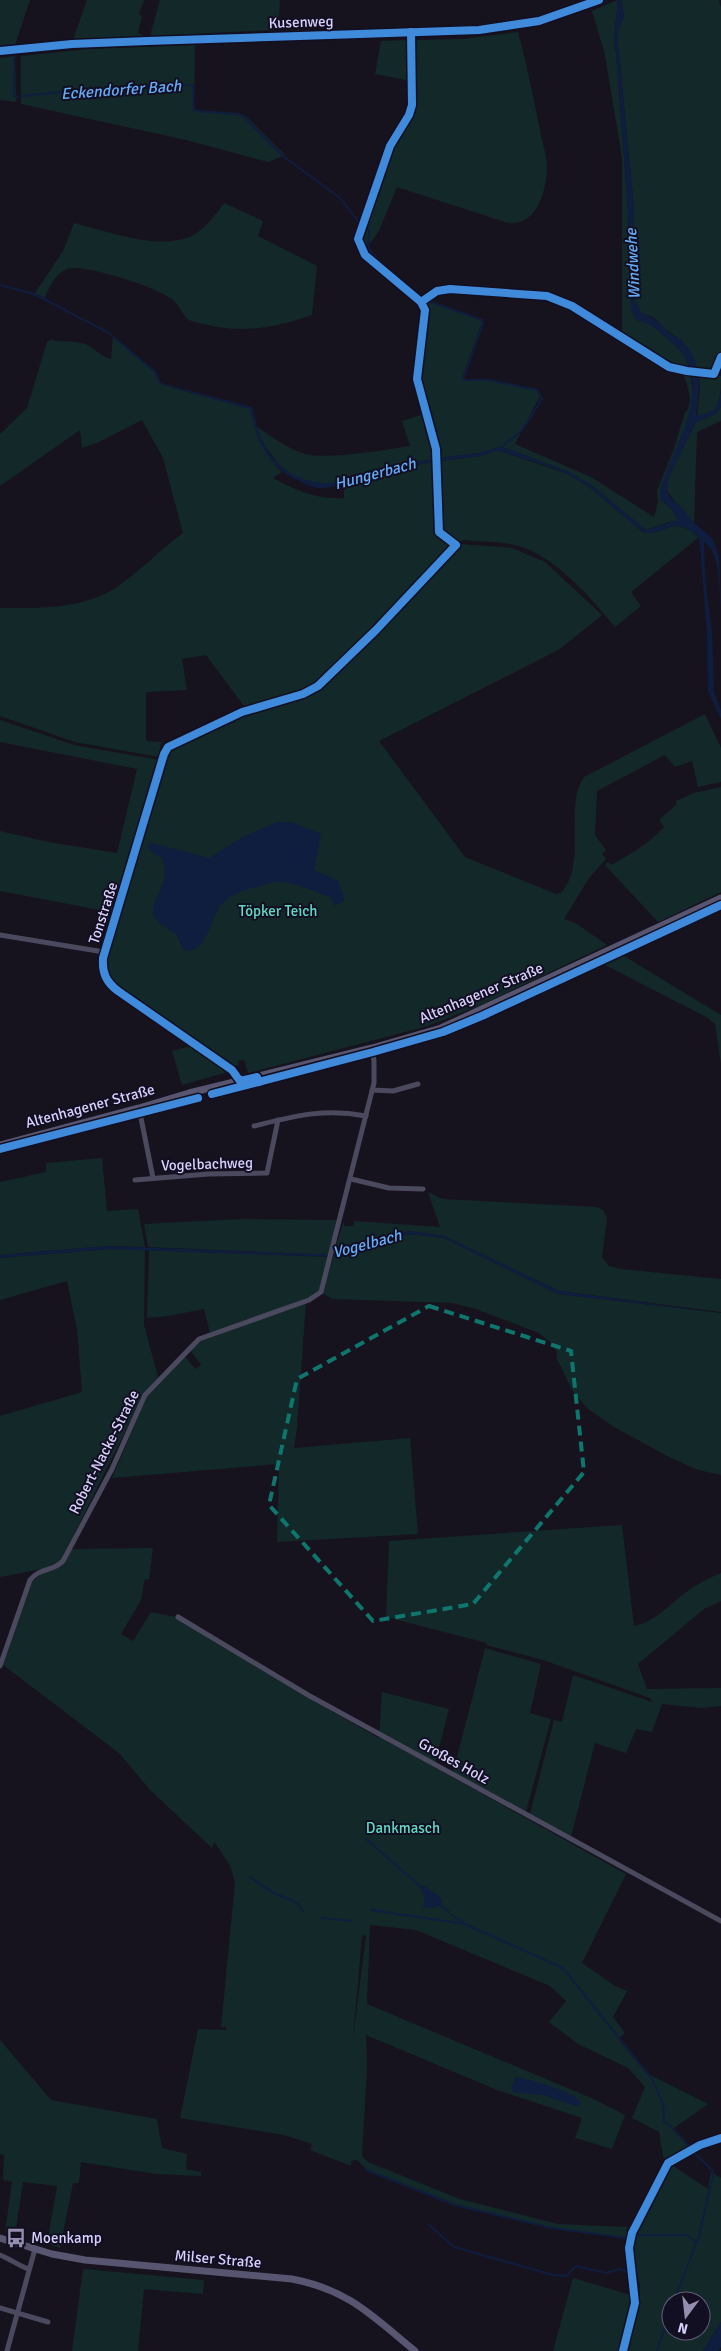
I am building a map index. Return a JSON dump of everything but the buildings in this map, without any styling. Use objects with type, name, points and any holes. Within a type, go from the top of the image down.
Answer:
[{"type":"main road","name":"Altenhagener Straße","points":[[0,1145],[240,1080],[372,1048],[441,1028],[721,898]]},
{"type":"main road","name":"Milser Straße","points":[[0,2238],[35,2249],[85,2260],[292,2280],[323,2286],[354,2302],[415,2351]]},
{"type":"street","name":"Kusenweg","points":[[0,51],[72,44],[138,41],[486,30],[539,21],[599,0]]},
{"type":"street","name":"Tonstraße","points":[[218,723],[172,745],[165,751],[104,952],[103,971],[110,985],[232,1070],[240,1080]]},
{"type":"street","points":[[0,936],[104,952]]},
{"type":"street","name":"Robert-Nacke-Straße","points":[[0,1666],[30,1580],[40,1571],[58,1565],[63,1561],[112,1469],[145,1395],[199,1340],[317,1295],[324,1286],[372,1090],[375,1073],[372,1048]]},
{"type":"street","points":[[372,1090],[393,1091],[418,1084]]},
{"type":"street","name":"Vogelbachweg","points":[[139,1108],[153,1178]]},
{"type":"street","points":[[254,1126],[326,1111],[366,1116]]},
{"type":"street","name":"Vogelbachweg","points":[[135,1180],[208,1174],[267,1174],[278,1120]]},
{"type":"street","points":[[351,1179],[389,1188],[423,1188]]},
{"type":"street","name":"Großes Holz","points":[[178,1617],[308,1695],[721,1921]]},
{"type":"street","points":[[623,2351],[635,2303],[629,2248],[632,2233],[668,2163],[700,2145],[721,2138]]},
{"type":"street","points":[[7,2351],[35,2249]]},
{"type":"street","points":[[0,2255],[12,2258],[18,2266],[29,2270]]},
{"type":"street","points":[[0,2308],[48,2322]]},
{"type":"highlighted area","points":[[429,1306],[571,1351],[584,1472],[473,1604],[373,1621],[269,1505],[297,1379]]},
{"type":"green space","points":[[0,0],[30,0],[15,45],[0,46]]},
{"type":"green space","points":[[87,0],[144,0],[139,14],[142,16],[138,33],[146,36],[73,39]]},
{"type":"green space","points":[[160,0],[280,0],[279,19],[274,30],[150,36]]},
{"type":"green space","points":[[617,0],[614,38],[628,209],[630,294],[637,320],[650,323],[675,345],[687,359],[689,370],[666,363],[622,335],[622,158],[605,55],[592,11]]},
{"type":"green space","points":[[621,0],[719,0],[721,8],[721,354],[713,373],[697,371],[693,358],[681,340],[666,330],[653,317],[642,314],[634,299],[634,209],[617,33],[624,16]]},
{"type":"green space","points":[[518,32],[547,163],[545,187],[538,206],[526,219],[508,223],[397,187],[379,231],[368,246],[389,271],[387,270],[365,251],[361,239],[362,233],[367,227],[389,153],[414,106],[413,40],[463,39]]},
{"type":"green space","points":[[410,40],[411,78],[406,80],[375,74],[381,41]]},
{"type":"green space","points":[[195,45],[194,110],[239,113],[246,116],[285,155],[268,162],[186,140],[21,104],[21,56],[89,49]]},
{"type":"green space","points":[[15,56],[16,102],[0,100],[0,58]]},
{"type":"green space","points":[[224,203],[263,221],[258,236],[317,266],[312,315],[258,328],[231,329],[218,327],[189,320],[172,299],[152,289],[104,273],[76,268],[67,269],[59,274],[45,298],[35,293],[63,251],[74,223],[135,239],[168,241],[182,239],[195,234],[211,220]]},
{"type":"green space","points":[[430,301],[481,319],[482,322],[462,379],[487,379],[536,389],[540,396],[515,444],[591,477],[654,517],[658,502],[657,491],[688,409],[690,399],[683,373],[690,374],[691,407],[682,438],[669,468],[661,500],[671,508],[679,521],[669,522],[646,530],[591,485],[569,472],[508,449],[500,447],[479,453],[439,458],[422,398],[418,369],[427,304]]},
{"type":"green space","points":[[113,337],[156,373],[160,384],[250,409],[261,443],[270,458],[282,472],[273,478],[298,490],[316,496],[344,498],[344,484],[424,463],[436,462],[438,532],[453,544],[415,587],[318,683],[302,692],[246,709],[206,655],[182,659],[187,690],[146,692],[146,741],[161,742],[159,757],[75,742],[0,716],[0,608],[60,606],[75,604],[104,595],[125,581],[183,533],[163,458],[142,420],[99,442],[82,448],[80,430],[0,486],[0,434],[27,408],[47,342],[51,340],[83,343],[111,359]]},
{"type":"green space","points":[[699,375],[721,376],[721,385],[716,409],[711,413],[697,416],[700,389]]},
{"type":"green space","points":[[721,406],[721,421],[697,432],[694,524],[668,492],[667,483],[673,466],[696,422],[716,414]]},
{"type":"green space","points":[[424,414],[436,459],[415,462],[350,481],[329,484],[309,482],[290,474],[268,450],[261,439],[257,427],[286,446],[305,454],[315,456],[342,455],[410,446],[402,421]]},
{"type":"green space","points":[[497,450],[568,474],[589,487],[644,533],[652,533],[676,526],[690,530],[699,537],[631,592],[641,606],[615,627],[571,579],[545,558],[512,544],[464,540],[457,542],[442,534],[440,461],[481,456]]},
{"type":"green space","name":"Töpker Teich","points":[[461,544],[512,548],[545,562],[602,615],[560,649],[379,741],[465,857],[556,894],[561,893],[569,881],[573,866],[575,851],[575,803],[578,789],[584,777],[705,714],[721,748],[721,782],[698,787],[692,761],[675,767],[665,755],[597,791],[595,835],[606,850],[602,854],[606,859],[589,878],[564,919],[577,924],[607,945],[483,1004],[428,1026],[248,1073],[244,1060],[238,1061],[239,1065],[233,1066],[120,989],[108,972],[108,951],[167,754],[173,747],[231,719],[305,696],[315,690],[407,602]]},
{"type":"green space","points":[[0,720],[74,745],[159,760],[115,913],[0,891],[0,831],[49,842],[117,853],[137,769],[0,742]]},
{"type":"green space","points":[[721,787],[721,892],[658,922],[605,865],[608,862],[611,865],[646,844],[664,827],[659,820],[677,804],[676,801],[694,793]]},
{"type":"green space","points":[[624,956],[721,1015],[721,1064],[715,1024],[708,1018],[605,965]]},
{"type":"green space","points":[[191,1046],[228,1072],[182,1085],[172,1051]]},
{"type":"green space","points":[[102,1158],[107,1211],[138,1209],[145,1247],[108,1246],[0,1255],[0,1182],[46,1172],[46,1163]]},
{"type":"green space","points":[[428,1192],[443,1199],[597,1207],[603,1210],[607,1218],[602,1257],[609,1266],[621,1269],[721,1279],[721,1312],[559,1291],[444,1236],[409,1231],[333,1255],[344,1220],[344,1226],[354,1226],[354,1221],[440,1227]]},
{"type":"green space","points":[[242,1219],[338,1220],[331,1255],[148,1247],[144,1224]]},
{"type":"green space","points":[[409,1234],[444,1238],[558,1294],[721,1313],[721,1475],[698,1470],[671,1458],[614,1427],[588,1409],[573,1392],[557,1359],[557,1352],[550,1342],[539,1333],[476,1309],[452,1303],[333,1299],[322,1293],[333,1257]]},
{"type":"green space","points":[[108,1249],[145,1250],[144,1325],[158,1377],[144,1394],[61,1560],[42,1569],[0,1577],[0,1416],[82,1392],[77,1329],[67,1281],[0,1300],[0,1258]]},
{"type":"green space","points":[[149,1250],[330,1257],[322,1288],[314,1296],[210,1333],[204,1309],[147,1318]]},
{"type":"green space","points":[[306,1302],[294,1448],[410,1438],[418,1534],[277,1542],[279,1464],[112,1478],[147,1396],[185,1356],[195,1369],[201,1365],[190,1350],[200,1340]]},
{"type":"green space","points":[[622,1525],[634,1626],[653,1618],[694,1587],[721,1573],[721,1601],[704,1609],[638,1664],[647,1689],[721,1688],[721,1706],[701,1708],[662,1704],[652,1732],[636,1729],[626,1753],[595,1743],[571,1837],[530,1814],[554,1720],[562,1722],[573,1675],[652,1702],[650,1698],[543,1660],[486,1645],[487,1643],[386,1617],[389,1541]]},
{"type":"green space","name":"Dankmasch","points":[[153,1548],[149,1580],[145,1579],[141,1600],[121,1634],[133,1641],[151,1612],[176,1617],[303,1695],[379,1738],[382,1692],[449,1709],[434,1767],[626,1874],[582,1963],[615,1986],[627,1991],[613,2017],[625,2033],[618,2039],[646,2073],[708,2104],[674,2128],[690,2147],[669,2159],[663,2157],[659,2132],[632,2118],[645,2087],[628,2068],[578,2044],[549,2022],[566,2001],[550,1986],[416,1930],[370,1925],[367,2004],[589,2097],[625,2115],[612,2149],[575,2138],[582,2118],[497,2090],[366,2035],[367,2067],[362,2156],[368,2162],[460,2199],[558,2224],[627,2227],[626,2238],[552,2228],[455,2204],[366,2169],[357,2160],[351,2161],[351,2166],[310,2150],[312,2144],[284,2135],[180,2118],[198,2029],[226,2030],[226,2027],[221,2027],[235,1883],[230,1865],[214,1842],[212,1848],[151,1791],[119,1753],[3,1665],[32,1581],[47,1571],[58,1568],[72,1549]],"holes":[[[362,1935],[366,1936],[353,2039]]]},
{"type":"green space","points":[[485,1648],[541,1664],[530,1713],[551,1719],[526,1812],[453,1773]]},
{"type":"green space","points":[[0,2040],[51,2100],[157,2119],[162,2148],[187,2154],[186,2169],[201,2172],[201,2176],[156,2174],[81,2162],[79,2183],[73,2183],[60,2248],[47,2244],[57,2186],[23,2182],[15,2235],[5,2232],[12,2182],[3,2180],[4,2155],[0,2154]]},
{"type":"green space","points":[[672,2165],[708,2189],[711,2172],[721,2178],[721,2322],[711,2338],[711,2291],[661,2291],[661,2341],[709,2341],[703,2351],[626,2351],[639,2302],[640,2286],[631,2243],[661,2182]]},
{"type":"green space","points":[[83,2269],[204,2280],[203,2294],[144,2289],[138,2351],[72,2351]]},
{"type":"green space","points":[[573,2278],[631,2295],[630,2320],[620,2351],[553,2351]]},
{"type":"water","name":"Windwehe","points":[[617,0],[621,0],[624,16],[617,33],[634,209],[634,299],[642,314],[653,319],[668,332],[680,339],[693,356],[699,375],[696,415],[711,412],[718,402],[721,391],[721,406],[716,414],[696,422],[668,479],[667,491],[670,498],[682,508],[692,521],[712,538],[719,556],[721,607],[714,555],[710,547],[704,542],[705,576],[712,632],[714,692],[721,710],[721,719],[708,691],[707,632],[699,537],[690,530],[676,526],[652,533],[644,533],[589,487],[568,474],[497,450],[481,456],[440,461],[439,458],[479,453],[500,447],[508,449],[569,472],[591,485],[646,530],[678,520],[671,508],[661,500],[660,492],[689,413],[692,394],[691,375],[684,357],[669,340],[651,325],[637,320],[631,310],[628,209],[614,38]]},
{"type":"water","points":[[159,379],[161,383],[252,407],[261,438],[270,455],[284,469],[294,475],[312,481],[330,483],[348,481],[418,462],[436,459],[436,462],[424,463],[331,487],[314,487],[284,472],[269,457],[255,430],[250,409],[160,384]]},
{"type":"water","points":[[277,822],[291,822],[321,834],[314,870],[338,881],[344,901],[335,906],[330,897],[282,882],[271,882],[244,890],[230,897],[222,904],[203,942],[198,947],[192,951],[184,950],[175,933],[155,918],[154,906],[163,883],[165,868],[163,859],[149,850],[148,845],[152,843],[209,858],[241,838]]},
{"type":"water","points":[[409,1231],[444,1236],[559,1291],[721,1313],[558,1294],[444,1238],[409,1234],[337,1257],[108,1249],[0,1258],[0,1255],[108,1246],[337,1255]]},
{"type":"water","points":[[423,1885],[442,1899],[441,1905],[423,1908],[425,1896],[420,1888]]},
{"type":"water","points":[[516,2077],[562,2090],[578,2099],[581,2103],[577,2106],[542,2095],[513,2092],[511,2086]]},
{"type":"water","points":[[721,2322],[721,2347],[718,2351],[703,2351],[711,2341]]},
{"type":"waterway","name":"Eckendorfer Bach","points":[[0,46],[14,45]]},
{"type":"waterway","name":"Eckendorfer Bach","points":[[14,56],[14,96],[18,97]]},
{"type":"waterway","name":"Eckendorfer Bach","points":[[23,96],[61,92],[193,85],[194,111]]},
{"type":"waterway","name":"Eckendorfer Bach","points":[[197,111],[243,116],[283,156],[340,198],[361,225]]},
{"type":"waterway","name":"Eckendorfer Bach","points":[[366,228],[369,230],[368,246],[371,251],[392,274],[423,298]]},
{"type":"waterway","name":"Hungerbach","points":[[0,285],[34,294],[109,333],[155,372],[160,383]]},
{"type":"waterway","name":"Eckendorfer Bach","points":[[431,302],[482,320],[483,323],[463,380],[488,380],[537,390],[542,398],[522,430],[500,450]]},
{"type":"waterway","points":[[366,1839],[421,1887]]},
{"type":"waterway","points":[[250,1877],[278,1895],[295,1902],[303,1912]]},
{"type":"waterway","points":[[439,1904],[449,1912]]},
{"type":"waterway","points":[[371,1910],[465,1924],[563,1968],[652,2079],[663,2104],[664,2122],[690,2147]]},
{"type":"waterway","points":[[452,1915],[463,1922]]},
{"type":"waterway","points":[[322,1918],[351,1921]]},
{"type":"waterway","points":[[678,2291],[699,2236],[713,2175],[713,2171],[693,2152]]},
{"type":"waterway","points":[[366,2170],[455,2205],[552,2228],[626,2238]]},
{"type":"waterway","points":[[428,2224],[454,2247],[553,2275],[566,2276],[576,2266],[606,2273],[619,2269],[629,2272]]},
{"type":"waterway","points":[[633,2235],[686,2235],[696,2242]]},
{"type":"waterway","points":[[657,2351],[661,2339]]},
{"type":"cycle path","points":[[0,51],[72,44],[479,30],[539,21],[599,0]]},
{"type":"cycle path","points":[[259,1082],[257,1077],[240,1081],[232,1070],[118,991],[110,984],[106,977],[103,968],[103,958],[164,754],[168,747],[242,712],[303,694],[318,686],[376,630],[456,545],[439,532],[436,449],[417,379],[425,310],[421,302],[365,255],[358,239],[390,146],[409,115],[412,105],[411,32]]},
{"type":"cycle path","points":[[421,302],[437,291],[450,289],[547,296],[572,306],[669,367],[714,374],[721,357]]},
{"type":"cycle path","points":[[212,1094],[443,1032],[484,1015],[721,905]]},
{"type":"cycle path","points":[[0,1149],[198,1098]]},
{"type":"cycle path","points":[[623,2351],[635,2303],[629,2248],[632,2233],[668,2163],[700,2145],[721,2138]]},
{"type":"place","name":"Moenkamp","points":[[16,2238]]},
{"type":"water label","name":"Vogelbach","points":[[367,1244]]}]
